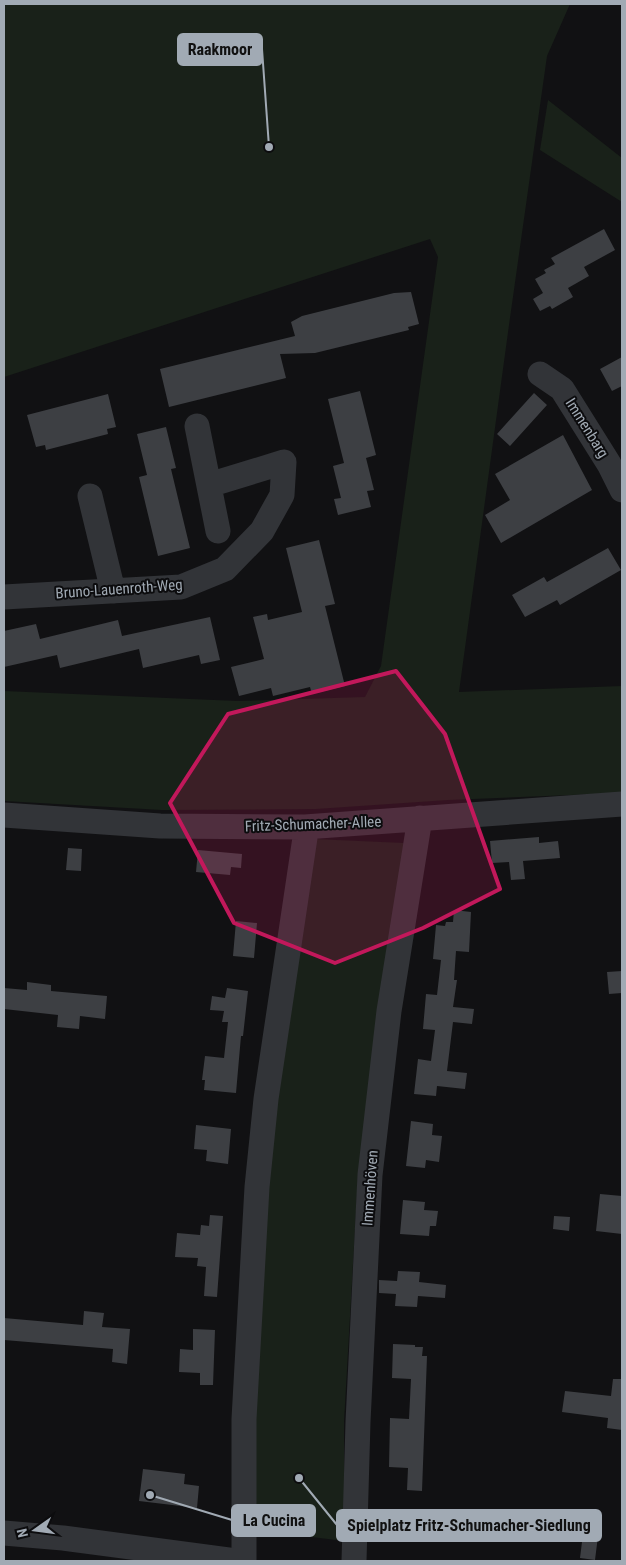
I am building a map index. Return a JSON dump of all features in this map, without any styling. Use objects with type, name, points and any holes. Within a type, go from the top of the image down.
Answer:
[{"type":"street","name":"Immenbarg","points":[[540,374],[562,389],[604,455],[622,490]]},
{"type":"street","points":[[197,426],[218,531]]},
{"type":"street","name":"Bruno-Lauenroth-Weg","points":[[4,597],[181,588],[225,569],[262,531],[282,495],[284,462],[209,485]]},
{"type":"street","points":[[90,496],[114,591]]},
{"type":"street","name":"Fritz-Schumacher-Allee","points":[[4,815],[160,826],[305,827],[622,804]]},
{"type":"street","name":"Immenhöven","points":[[354,1561],[358,1422],[370,1175],[389,1011],[420,818]]},
{"type":"street","points":[[244,1561],[244,1419],[257,1187],[266,1099],[305,840],[305,827]]},
{"type":"street","points":[[4,1533],[63,1538],[236,1561]]},
{"type":"highlighted area","points":[[396,671],[445,734],[500,889],[423,928],[335,963],[234,923],[170,803],[228,714]]},
{"type":"shaded area","points":[[4,4],[570,4],[547,56],[459,692],[622,686],[622,793],[448,800],[316,809],[162,810],[4,801],[4,691],[237,701],[365,697],[381,666],[438,257],[430,239],[4,377]]},
{"type":"shaded area","points":[[548,100],[622,158],[622,202],[540,150]]},
{"type":"shaded area","points":[[314,839],[404,843],[358,1176],[344,1422],[344,1541],[255,1530],[255,1424],[272,1102]]},
{"type":"building","points":[[604,229],[615,250],[584,267],[589,276],[568,288],[573,297],[552,309],[550,306],[540,311],[533,299],[543,293],[535,279],[546,273],[544,270],[555,264],[551,258]]},
{"type":"building","points":[[411,292],[419,324],[408,327],[409,330],[315,353],[280,354],[286,378],[169,407],[160,369],[295,336],[291,322],[302,316],[394,293]]},
{"type":"building","points":[[622,357],[622,386],[612,391],[600,369]]},
{"type":"building","points":[[360,391],[376,455],[366,458],[374,490],[367,491],[371,507],[338,515],[334,499],[341,498],[333,466],[344,463],[328,399]]},
{"type":"building","points":[[534,393],[547,405],[510,446],[497,434]]},
{"type":"building","points":[[108,394],[116,427],[107,429],[108,434],[46,450],[45,445],[36,447],[27,415]]},
{"type":"building","points":[[166,427],[176,468],[171,469],[190,548],[158,556],[139,477],[147,475],[137,434]]},
{"type":"building","points":[[563,435],[592,490],[501,543],[485,515],[510,500],[495,474]]},
{"type":"building","points":[[319,540],[335,604],[325,606],[345,686],[312,694],[310,687],[273,696],[271,688],[239,696],[231,667],[264,659],[253,617],[267,614],[268,620],[302,612],[286,548]]},
{"type":"building","points":[[608,548],[621,570],[560,605],[557,600],[525,617],[512,595],[544,577],[547,582]]},
{"type":"building","points":[[210,617],[220,660],[201,664],[199,655],[143,668],[139,649],[60,668],[57,655],[4,667],[4,631],[36,624],[40,639],[118,620],[122,636]]},
{"type":"building","points":[[539,837],[539,843],[558,841],[560,858],[523,861],[525,879],[511,880],[509,862],[492,863],[490,841]]},
{"type":"building","points":[[68,848],[82,849],[81,871],[66,870]]},
{"type":"building","points":[[198,850],[242,854],[241,868],[231,867],[230,875],[196,872]]},
{"type":"building","points":[[454,910],[471,912],[469,952],[456,951],[454,980],[457,980],[453,1007],[474,1009],[472,1024],[453,1022],[447,1071],[467,1073],[465,1089],[437,1086],[436,1096],[414,1094],[418,1059],[431,1061],[435,1030],[423,1029],[426,994],[437,995],[441,960],[433,959],[436,925],[445,926],[446,922],[453,922]]},
{"type":"building","points":[[236,921],[257,923],[254,958],[233,956]]},
{"type":"building","points":[[622,971],[622,993],[609,994],[607,972]]},
{"type":"building","points":[[27,982],[51,985],[51,991],[107,996],[105,1019],[80,1016],[79,1029],[57,1027],[58,1015],[4,1009],[4,988],[27,990]]},
{"type":"building","points":[[227,988],[248,991],[243,1036],[241,1036],[236,1093],[204,1090],[205,1080],[202,1080],[205,1056],[224,1058],[228,1022],[222,1022],[224,1011],[210,1010],[212,996],[225,998]]},
{"type":"building","points":[[411,1121],[433,1124],[432,1135],[442,1136],[439,1162],[426,1160],[425,1168],[406,1166]]},
{"type":"building","points":[[196,1125],[231,1129],[228,1164],[206,1161],[207,1150],[194,1149]]},
{"type":"building","points":[[600,1194],[622,1196],[622,1234],[596,1231]]},
{"type":"building","points":[[403,1200],[425,1202],[424,1210],[438,1211],[436,1226],[430,1226],[429,1236],[400,1234]]},
{"type":"building","points":[[210,1215],[223,1216],[217,1297],[204,1296],[206,1267],[197,1266],[198,1258],[175,1257],[177,1233],[200,1235],[201,1225],[209,1226]]},
{"type":"building","points":[[554,1216],[570,1217],[569,1231],[553,1229]]},
{"type":"building","points":[[398,1271],[420,1272],[419,1282],[446,1285],[445,1298],[418,1296],[417,1307],[395,1306],[396,1294],[379,1293],[379,1280],[397,1281]]},
{"type":"building","points":[[84,1311],[104,1313],[102,1327],[130,1329],[127,1364],[112,1362],[113,1349],[4,1340],[4,1318],[83,1325]]},
{"type":"building","points":[[193,1329],[215,1330],[213,1385],[200,1385],[200,1373],[179,1372],[180,1349],[193,1350]]},
{"type":"building","points":[[393,1344],[423,1347],[422,1356],[427,1356],[422,1491],[407,1490],[408,1468],[389,1467],[390,1418],[409,1419],[411,1379],[392,1378]]},
{"type":"building","points":[[613,1379],[622,1379],[622,1430],[607,1428],[608,1418],[562,1412],[565,1391],[611,1396]]},
{"type":"building","points":[[143,1469],[185,1474],[184,1484],[199,1486],[197,1508],[139,1501]]},
{"type":"building","points":[[444,1516],[478,1520],[475,1541],[442,1537]]},
{"type":"building","points":[[584,1526],[599,1528],[595,1560],[580,1558]]},
{"type":"place","name":"Raakmoor","points":[[269,147]]},
{"type":"place","name":"Spielplatz Fritz-Schumacher-Siedlung","points":[[299,1478]]},
{"type":"place","name":"La Cucina","points":[[150,1495]]}]
